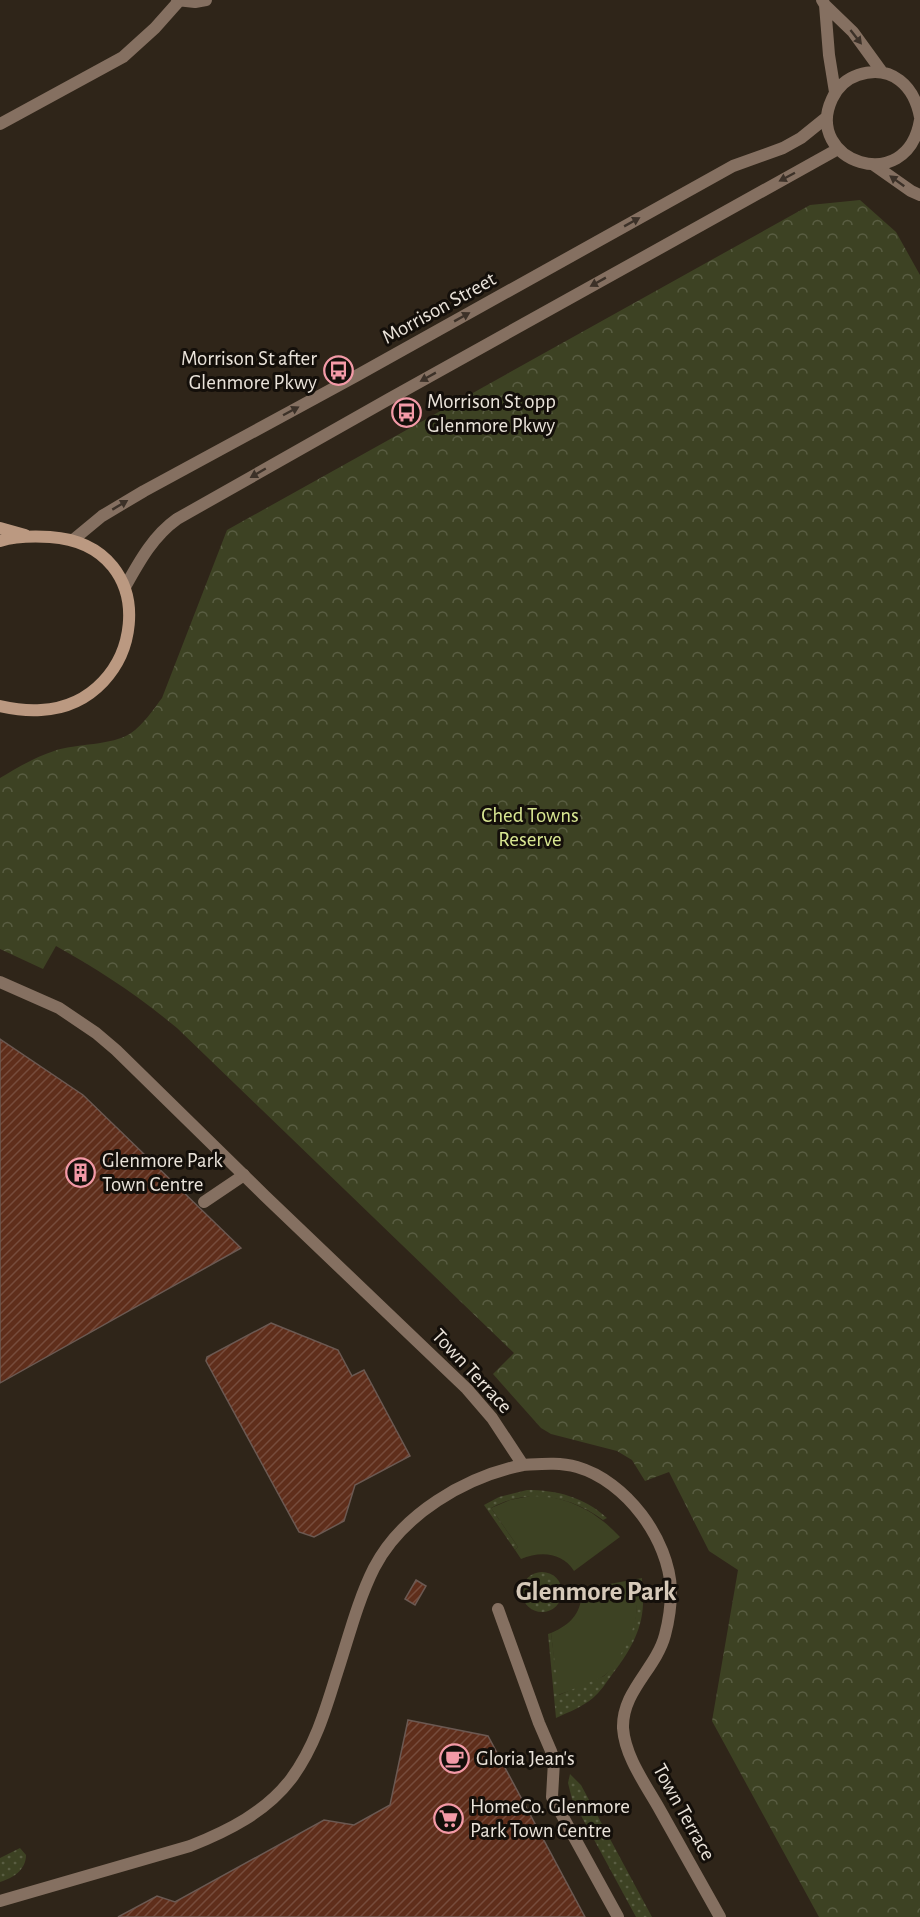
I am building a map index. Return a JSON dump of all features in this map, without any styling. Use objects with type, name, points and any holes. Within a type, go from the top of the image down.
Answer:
[{"type":"main road","points":[[0,528],[28,536],[74,540],[91,548],[106,559],[124,587],[130,623],[127,641],[108,676],[93,690],[76,701],[59,707],[41,710],[0,708]]},
{"type":"main road","points":[[0,542],[28,536]]},
{"type":"street","points":[[0,124],[123,57],[155,28],[178,0],[195,2],[206,0]]},
{"type":"street","points":[[824,3],[853,32],[882,72]]},
{"type":"street","points":[[824,3],[835,92]]},
{"type":"street","points":[[868,72],[882,72],[897,78],[910,88],[917,102],[920,118],[919,136],[900,157],[888,163],[861,164],[849,158],[838,149],[828,129],[826,117],[835,92],[855,75],[868,72]]},
{"type":"street","name":"Morrison Street","points":[[74,540],[102,516],[153,486],[733,166],[783,148],[801,138],[826,117]]},
{"type":"street","points":[[124,587],[158,535],[177,519],[838,149]]},
{"type":"street","points":[[874,165],[920,195]]},
{"type":"street","name":"Town Terrace","points":[[0,982],[58,1008],[96,1033],[135,1068],[468,1389],[492,1418],[523,1465],[564,1464],[577,1467],[599,1477],[626,1496],[638,1509],[662,1552],[671,1589],[667,1627],[655,1658],[628,1698],[624,1717],[625,1740],[636,1768],[720,1917]]},
{"type":"street","points":[[204,1202],[244,1175]]},
{"type":"street","points":[[0,1901],[190,1846],[216,1836],[262,1808],[290,1780],[306,1757],[331,1694],[364,1592],[387,1548],[420,1515],[441,1499],[490,1474],[523,1465]]},
{"type":"street","points":[[498,1609],[551,1750],[554,1761],[552,1797],[618,1917]]},
{"type":"green space","name":"Ched Towns Reserve","points":[[860,200],[896,232],[920,275],[920,1917],[819,1917],[712,1721],[738,1570],[709,1551],[669,1472],[645,1481],[632,1460],[617,1451],[551,1434],[541,1428],[493,1374],[514,1353],[162,1016],[118,984],[56,946],[43,969],[0,949],[0,778],[33,760],[63,748],[123,737],[144,722],[162,698],[227,530],[810,205]]},
{"type":"green space","points":[[527,1490],[549,1491],[570,1496],[589,1505],[607,1518],[603,1520],[577,1505],[549,1497],[534,1496],[505,1502],[491,1508],[518,1547],[515,1550],[484,1505],[499,1497]]},
{"type":"green space","points":[[535,1495],[560,1499],[582,1507],[602,1520],[620,1537],[574,1571],[563,1560],[550,1555],[528,1556],[521,1559],[515,1550],[518,1547],[491,1508],[510,1500]]},
{"type":"green space","points":[[542,1572],[550,1573],[556,1578],[561,1584],[561,1600],[556,1606],[550,1611],[542,1612],[534,1611],[528,1606],[523,1600],[522,1592],[523,1584],[528,1578],[534,1573]]},
{"type":"green space","points":[[642,1578],[643,1604],[637,1604],[632,1633],[619,1661],[600,1678],[558,1695],[551,1633],[565,1626],[578,1611],[582,1589]]},
{"type":"green space","points":[[637,1603],[643,1604],[640,1624],[633,1642],[617,1668],[593,1698],[556,1718],[548,1634],[551,1633],[559,1695],[604,1676],[608,1672],[628,1640],[634,1623]]},
{"type":"green space","points":[[570,1774],[581,1785],[652,1917],[636,1917],[572,1799],[568,1783]]},
{"type":"green space","points":[[20,1848],[26,1855],[24,1865],[14,1876],[0,1882],[0,1858]]},
{"type":"building","name":"Glenmore Park Town Centre","points":[[0,1039],[83,1095],[241,1248],[0,1383]]},
{"type":"building","points":[[271,1323],[338,1350],[352,1376],[364,1370],[410,1456],[355,1485],[344,1521],[314,1537],[299,1532],[206,1361],[207,1357]]},
{"type":"building","points":[[416,1580],[426,1586],[415,1605],[405,1599]]},
{"type":"building","name":"HomeCo. Glenmore Park Town Centre","points":[[408,1720],[488,1736],[585,1917],[118,1917],[157,1896],[175,1902],[324,1820],[354,1825],[390,1805]]},
{"type":"place","name":"Morrison St after Glenmore Pkwy","points":[[338,370]]},
{"type":"place","name":"Morrison St opp Glenmore Pkwy","points":[[406,413]]},
{"type":"place","name":"Glenmore Park Town Centre","points":[[81,1172]]},
{"type":"place","name":"Gloria Jean's","points":[[455,1758]]},
{"type":"place","name":"HomeCo. Glenmore Park Town Centre","points":[[449,1818]]},
{"type":"district","name":"Glenmore Park","points":[[596,1591]]}]
